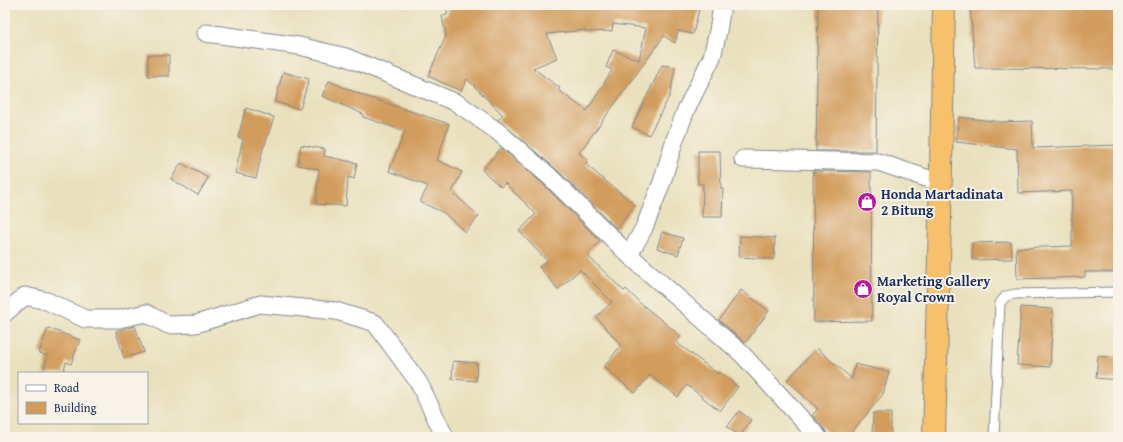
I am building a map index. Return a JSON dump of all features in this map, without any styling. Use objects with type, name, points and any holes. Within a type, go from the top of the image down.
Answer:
[{"type":"highway","points":[[934,437],[944,5]]},
{"type":"street","points":[[629,255],[644,228],[662,182],[675,138],[686,110],[712,57],[722,5]]},
{"type":"street","points":[[206,33],[299,46],[346,57],[457,103],[497,131],[543,171],[629,255],[742,354],[818,437]]},
{"type":"street","points":[[743,159],[878,162],[941,183]]},
{"type":"street","points":[[5,313],[25,296],[47,301],[85,319],[119,320],[146,313],[168,325],[196,324],[260,304],[336,311],[375,323],[419,383],[446,437]]},
{"type":"lane","points":[[994,437],[1000,303],[1006,296],[1015,294],[1118,292]]},
{"type":"building","points":[[448,5],[513,5],[513,9],[537,5],[700,5],[693,34],[678,31],[675,43],[664,36],[579,153],[588,160],[585,164],[635,205],[617,229],[556,169],[498,120],[503,115],[467,79],[461,91],[428,76],[446,36],[442,16],[447,15]],"holes":[[[613,24],[646,28],[639,60],[613,50],[606,67],[612,70],[587,111],[558,90],[560,88],[533,68],[557,58],[547,34],[585,30],[585,32],[612,31]]]},
{"type":"building","points":[[818,5],[878,5],[876,151],[816,151]]},
{"type":"building","points":[[970,5],[1118,5],[1118,69],[975,68]]},
{"type":"building","points":[[148,55],[169,55],[169,76],[148,76]]},
{"type":"building","points":[[662,65],[675,67],[670,95],[649,135],[632,127]]},
{"type":"building","points":[[283,72],[309,79],[300,109],[275,102]]},
{"type":"building","points":[[329,81],[362,95],[449,124],[437,160],[462,172],[452,192],[479,216],[465,232],[444,213],[420,202],[428,186],[389,171],[405,131],[363,117],[363,114],[322,96]]},
{"type":"building","points":[[246,108],[274,117],[264,145],[256,178],[235,173],[243,139],[238,137]]},
{"type":"building","points":[[959,117],[1001,122],[1032,121],[1033,148],[1118,145],[1118,272],[1085,272],[1085,277],[1017,279],[1016,248],[1072,246],[1072,191],[1018,193],[1017,149],[956,142]]},
{"type":"building","points":[[301,145],[325,149],[324,156],[357,163],[354,179],[348,177],[346,206],[316,204],[319,169],[298,165]]},
{"type":"building","points":[[501,148],[542,183],[600,241],[587,255],[624,291],[626,289],[640,303],[681,336],[676,342],[718,374],[719,372],[738,387],[720,411],[687,385],[678,397],[650,375],[635,393],[604,367],[621,345],[596,317],[612,302],[580,270],[558,289],[539,267],[547,261],[519,231],[536,214],[505,183],[501,187],[482,170]]},
{"type":"building","points":[[698,151],[720,151],[721,189],[723,189],[722,217],[702,217],[703,184],[698,184]]},
{"type":"building","points":[[181,163],[208,178],[198,195],[171,179]]},
{"type":"building","points":[[813,171],[871,172],[872,321],[814,322]]},
{"type":"building","points":[[662,232],[683,238],[678,255],[657,248]]},
{"type":"building","points":[[740,236],[775,238],[774,259],[739,257]]},
{"type":"building","points":[[1011,242],[1012,259],[972,260],[972,243]]},
{"type":"building","points":[[741,290],[769,311],[745,343],[719,320]]},
{"type":"building","points":[[1021,307],[1053,309],[1050,367],[1017,365]]},
{"type":"building","points":[[135,326],[144,352],[124,358],[116,331]]},
{"type":"building","points":[[48,328],[80,340],[71,364],[66,362],[63,372],[43,372],[48,356],[39,353]]},
{"type":"building","points":[[817,348],[852,379],[855,364],[889,372],[883,394],[848,437],[828,437],[825,430],[812,415],[818,409],[787,380]]},
{"type":"building","points":[[1098,356],[1118,358],[1118,380],[1096,378]]},
{"type":"building","points":[[453,361],[477,363],[476,381],[452,379]]},
{"type":"building","points":[[739,411],[751,420],[740,436],[727,427]]},
{"type":"building","points":[[873,413],[891,413],[891,437],[872,437]]},
{"type":"place","name":"Honda Martadinata 2 Bitung","points":[[867,202]]},
{"type":"place","name":"Marketing Gallery Royal Crown","points":[[863,289]]}]
